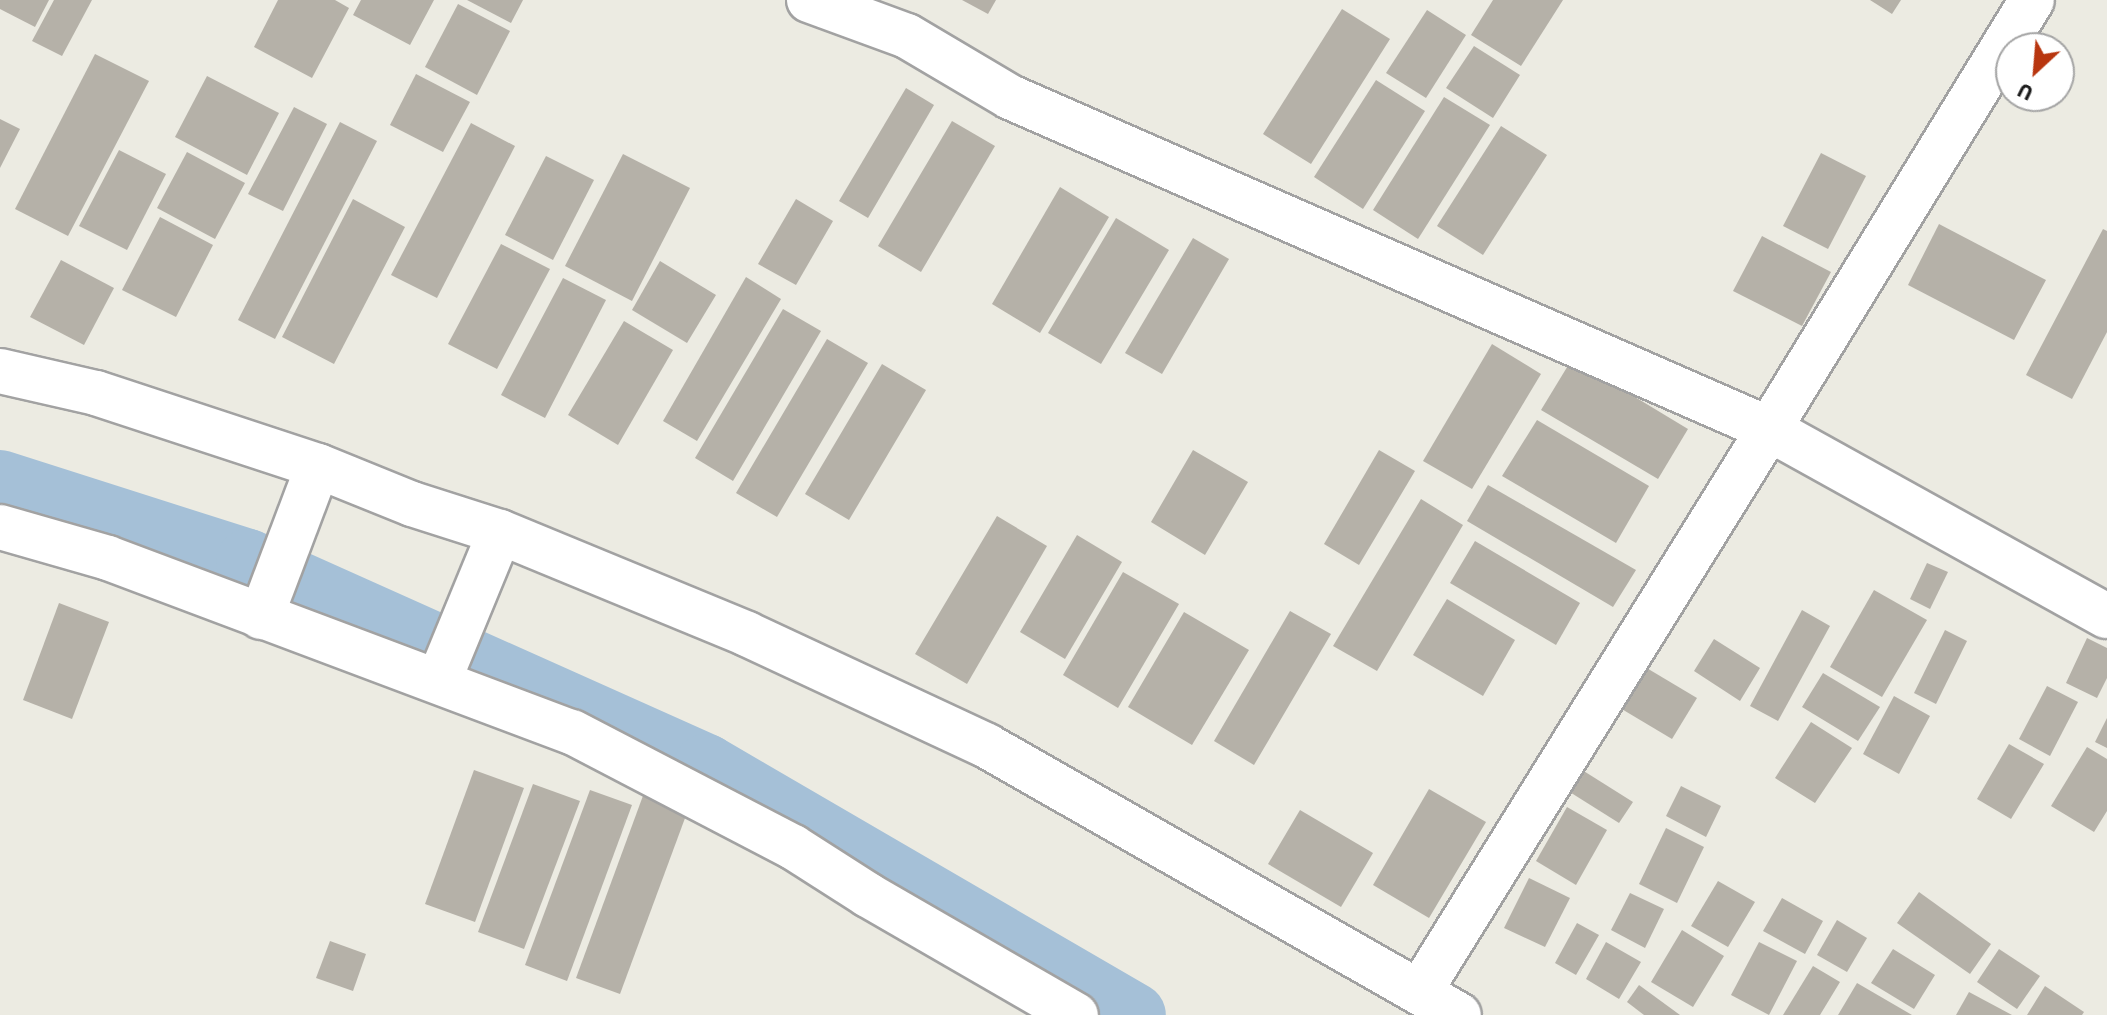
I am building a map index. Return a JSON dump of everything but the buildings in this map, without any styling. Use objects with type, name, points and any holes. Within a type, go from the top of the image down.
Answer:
[{"type":"street","points":[[809,0],[907,36],[1010,97],[1769,429],[2107,616]]},
{"type":"street","points":[[1420,991],[2032,0]]},
{"type":"street","points":[[0,371],[96,393],[318,466],[496,542],[747,634],[987,746],[1459,1015]]},
{"type":"street","points":[[264,607],[318,466]]},
{"type":"street","points":[[0,527],[264,607],[443,670],[572,732],[793,847],[868,895],[1076,1015]]},
{"type":"street","points":[[443,670],[496,542]]},
{"type":"waterway","points":[[0,482],[248,561],[706,766],[1134,1015]]}]
